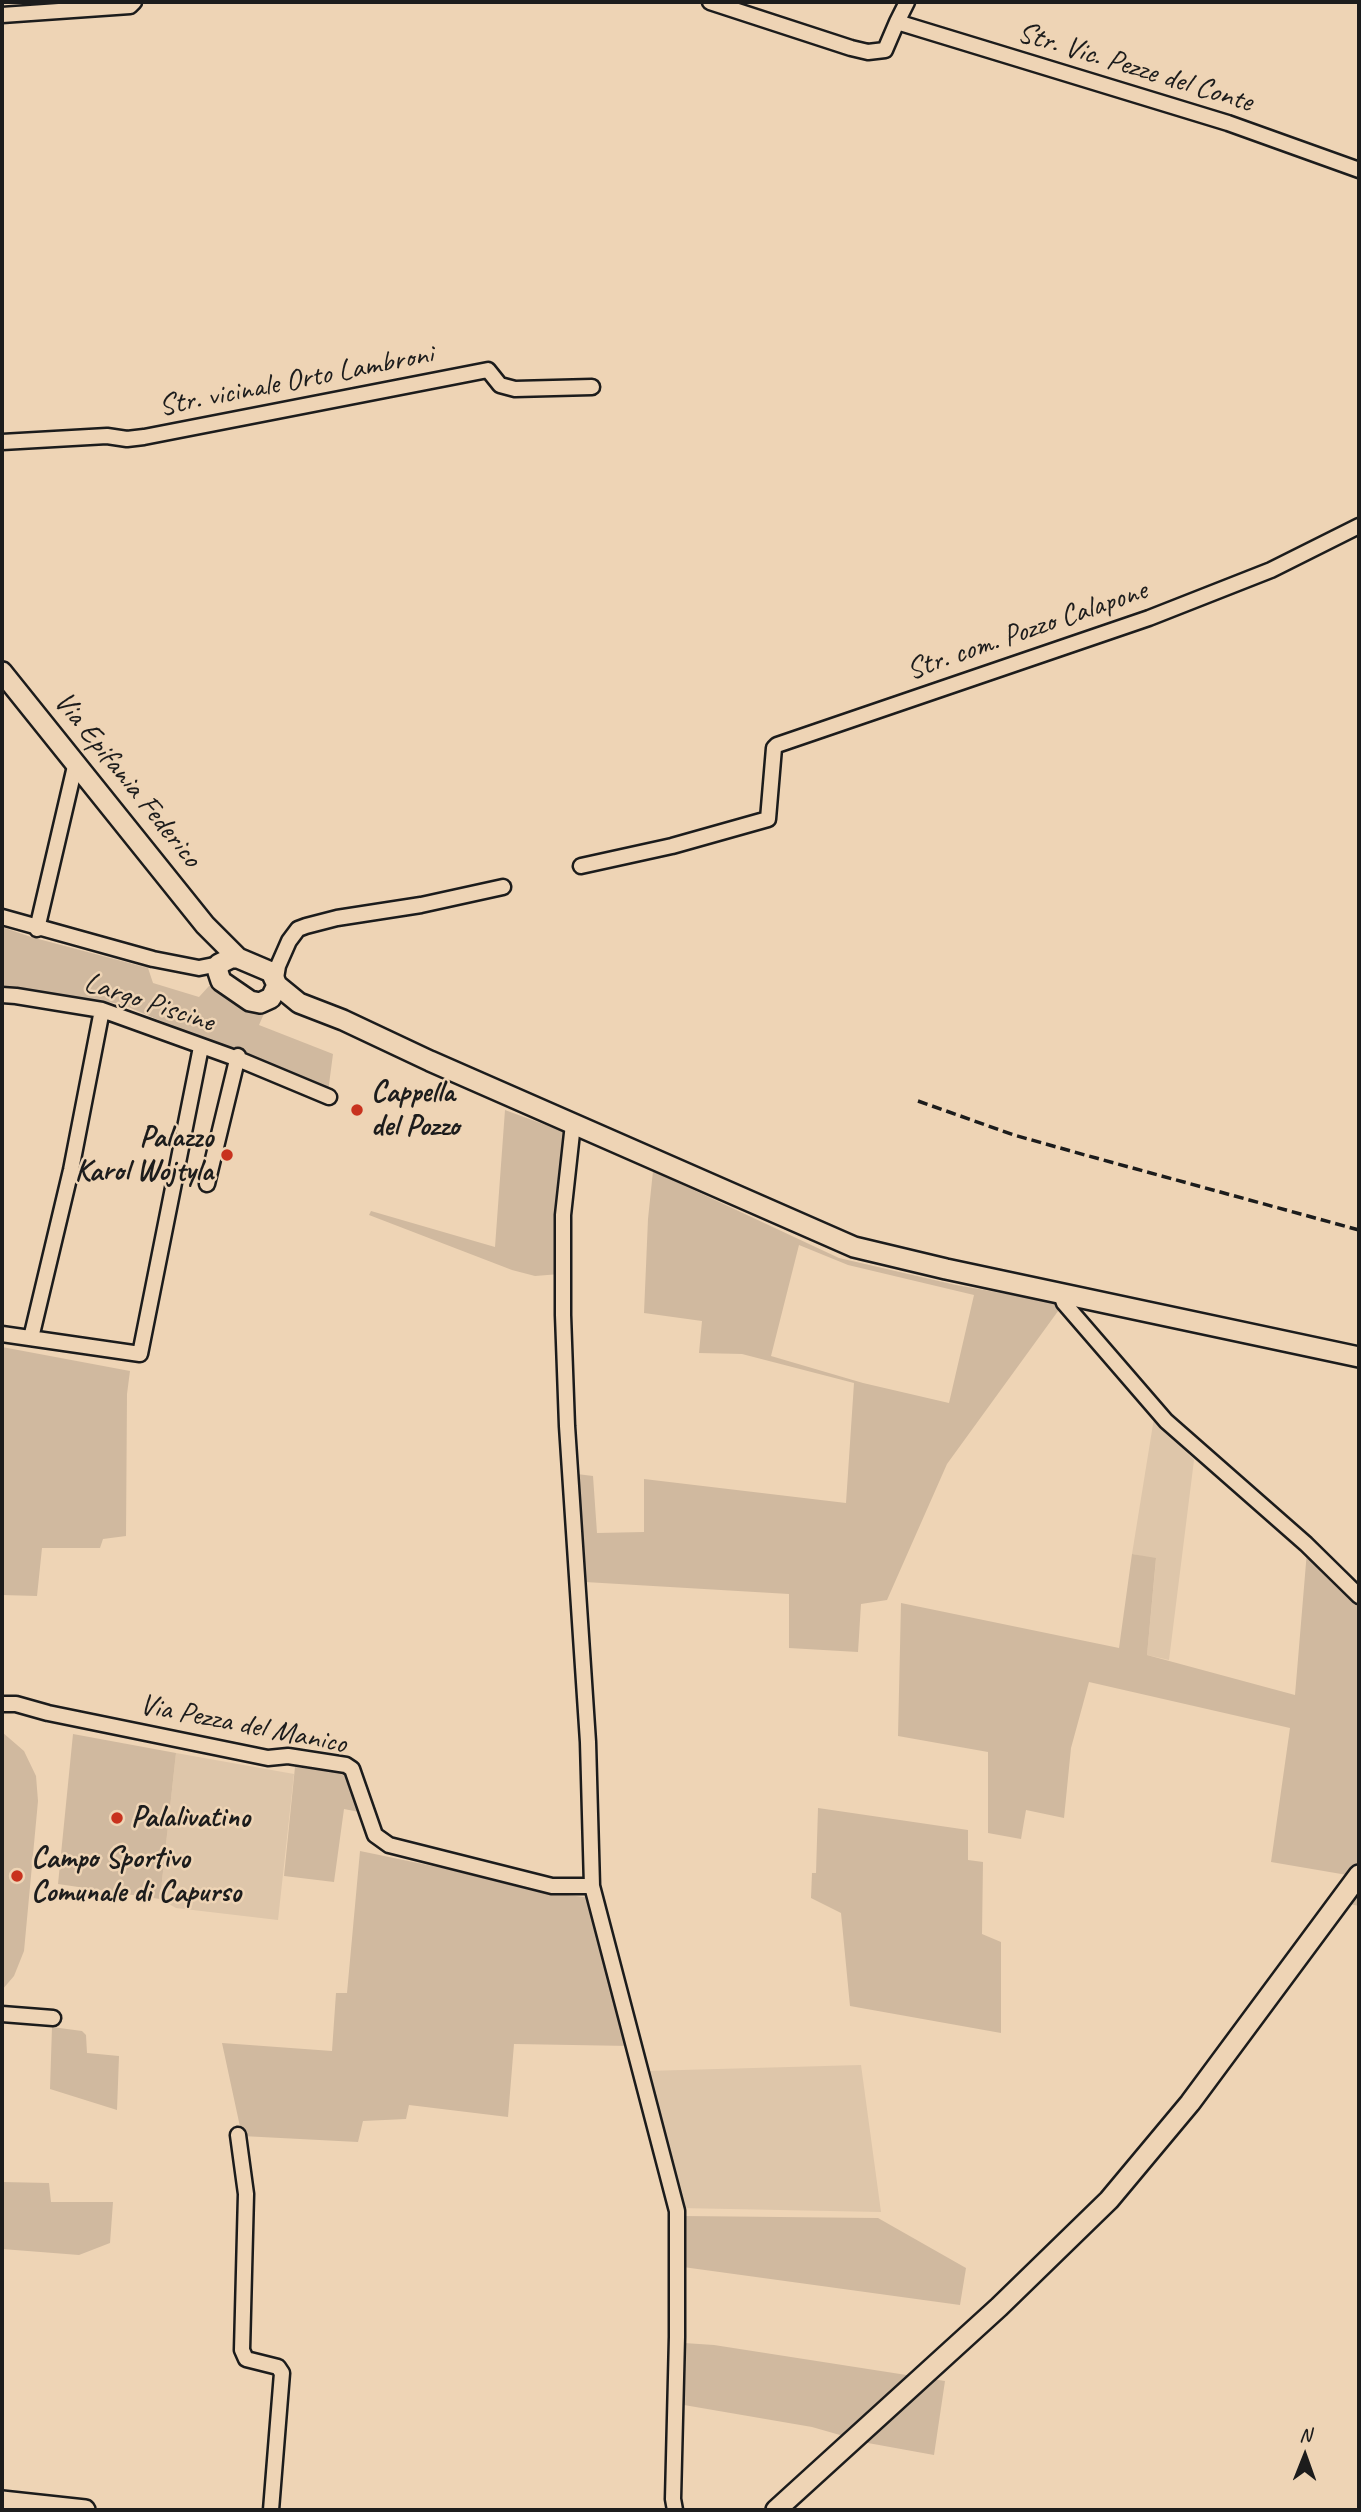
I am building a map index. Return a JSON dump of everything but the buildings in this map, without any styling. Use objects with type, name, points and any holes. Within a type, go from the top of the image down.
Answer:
[{"type":"main road","name":"Via Epifania Federico","points":[[3,675],[76,762],[205,925],[224,967]]},
{"type":"main road","points":[[224,967],[257,965],[271,972],[274,988]]},
{"type":"main road","points":[[224,967],[250,1001],[260,1003],[274,988]]},
{"type":"main road","points":[[274,988],[361,1030],[854,1247],[907,1261],[1359,1357]]},
{"type":"main road","points":[[776,2510],[999,2307],[1109,2200],[1190,2103],[1359,1875]]},
{"type":"main road","points":[[2,2501],[85,2510]]},
{"type":"street","points":[[2,15],[130,6],[134,2]]},
{"type":"street","points":[[710,2],[868,52],[885,50],[907,2]]},
{"type":"street","name":"Str. Vic. Pezze del Conte","points":[[897,22],[1228,123],[1359,170]]},
{"type":"street","name":"Str. vicinale Orto Lambroni","points":[[2,442],[107,436],[127,439],[144,437],[488,370],[500,385],[514,389],[592,387]]},
{"type":"street","name":"Str. com. Pozzo Calapone","points":[[581,866],[672,846],[768,819],[774,748],[777,745],[1149,618],[1271,570],[1359,526]]},
{"type":"street","points":[[37,929],[76,762]]},
{"type":"street","points":[[257,965],[274,957],[298,929],[306,926],[503,887]]},
{"type":"street","points":[[2,917],[37,929],[153,959],[224,967]]},
{"type":"street","points":[[274,988],[278,966],[289,941]]},
{"type":"street","name":"Largo Piscine","points":[[2,995],[102,1010],[201,1047],[238,1057],[328,1097]]},
{"type":"street","points":[[31,1338],[71,1170],[102,1010]]},
{"type":"street","points":[[2,1334],[140,1354],[201,1047]]},
{"type":"street","name":"Largo Piscine","points":[[207,1184],[238,1057]]},
{"type":"street","points":[[573,1124],[563,1215],[563,1315],[566,1426],[588,1742],[592,1886],[677,2211],[675,2510]]},
{"type":"street","points":[[1061,1294],[1064,1303],[1166,1421],[1306,1544],[1359,1596]]},
{"type":"street","name":"Via Pezza del Manico","points":[[2,1704],[16,1704],[268,1758],[288,1756],[346,1765],[352,1769],[375,1835],[388,1845],[552,1886],[592,1886]]},
{"type":"street","points":[[2,2014],[53,2018]]},
{"type":"street","points":[[238,2135],[246,2194],[242,2350],[246,2359],[278,2367],[282,2373],[271,2510]]},
{"type":"shaded area","points":[[2,927],[148,968],[153,983],[199,997],[212,986],[247,1007],[266,1009],[259,1025],[333,1054],[328,1092],[121,1004],[2,987]]},
{"type":"shaded area","points":[[505,1110],[570,1134],[560,1274],[535,1276],[512,1270],[369,1215],[371,1211],[495,1247]]},
{"type":"shaded area","points":[[653,1171],[839,1258],[956,1285],[1051,1302],[1061,1307],[947,1464],[887,1600],[861,1604],[858,1652],[789,1648],[789,1594],[585,1582],[577,1474],[593,1476],[597,1533],[644,1532],[644,1479],[846,1503],[854,1383],[742,1354],[699,1353],[702,1321],[644,1313]],"holes":[[[799,1245],[848,1265],[974,1295],[949,1403],[863,1383],[771,1356]]]},
{"type":"shaded area","points":[[2,1347],[130,1371],[127,1394],[126,1536],[103,1539],[100,1548],[42,1548],[37,1596],[2,1595]]},
{"type":"shaded area","points":[[1154,1418],[1194,1460],[1169,1660],[1147,1655],[1156,1559],[1132,1554]]},
{"type":"shaded area","points":[[1307,1551],[1359,1603],[1359,1906],[1349,1904],[1353,1876],[1271,1862],[1290,1728],[1089,1682],[1071,1748],[1064,1818],[1026,1810],[1021,1839],[988,1833],[988,1752],[898,1736],[901,1603],[1119,1648],[1132,1554],[1156,1558],[1147,1655],[1295,1695]]},
{"type":"shaded area","name":"Campo Sportivo Comunale di Capurso","points":[[2,1732],[24,1751],[36,1776],[38,1801],[24,1951],[14,1976],[2,1990]]},
{"type":"shaded area","name":"Palalivatino","points":[[73,1734],[176,1753],[160,1899],[58,1884]]},
{"type":"shaded area","points":[[176,1753],[294,1774],[278,1920],[176,1908],[160,1899]]},
{"type":"shaded area","points":[[295,1767],[343,1773],[353,1781],[364,1813],[344,1809],[334,1882],[284,1876]]},
{"type":"shaded area","points":[[818,1808],[968,1830],[968,1860],[983,1862],[982,1934],[1001,1942],[1001,2033],[850,2006],[841,1913],[811,1898],[812,1873],[816,1873]]},
{"type":"shaded area","points":[[360,1851],[534,1891],[592,1898],[631,2046],[514,2044],[508,2117],[409,2105],[406,2119],[363,2121],[358,2142],[242,2136],[222,2043],[332,2051],[336,1993],[347,1993]]},
{"type":"shaded area","points":[[52,2027],[82,2031],[86,2035],[87,2053],[119,2056],[117,2110],[50,2089]]},
{"type":"shaded area","points":[[861,2065],[881,2212],[680,2208],[646,2071]]},
{"type":"shaded area","points":[[2,2182],[49,2183],[51,2202],[113,2202],[110,2243],[79,2255],[2,2249]]},
{"type":"shaded area","points":[[682,2216],[878,2218],[966,2268],[960,2305],[683,2267]]},
{"type":"shaded area","points":[[684,2343],[714,2345],[945,2381],[934,2455],[868,2443],[812,2427],[684,2405]]},
{"type":"railway","points":[[918,1101],[1014,1135],[1359,1230]]},
{"type":"place","name":"Cappella del Pozzo","points":[[357,1110]]},
{"type":"place","name":"Palazzo Karol Wojtyla","points":[[227,1155]]},
{"type":"place","name":"Palalivatino","points":[[117,1818]]},
{"type":"place","name":"Campo Sportivo Comunale di Capurso","points":[[17,1876]]}]
